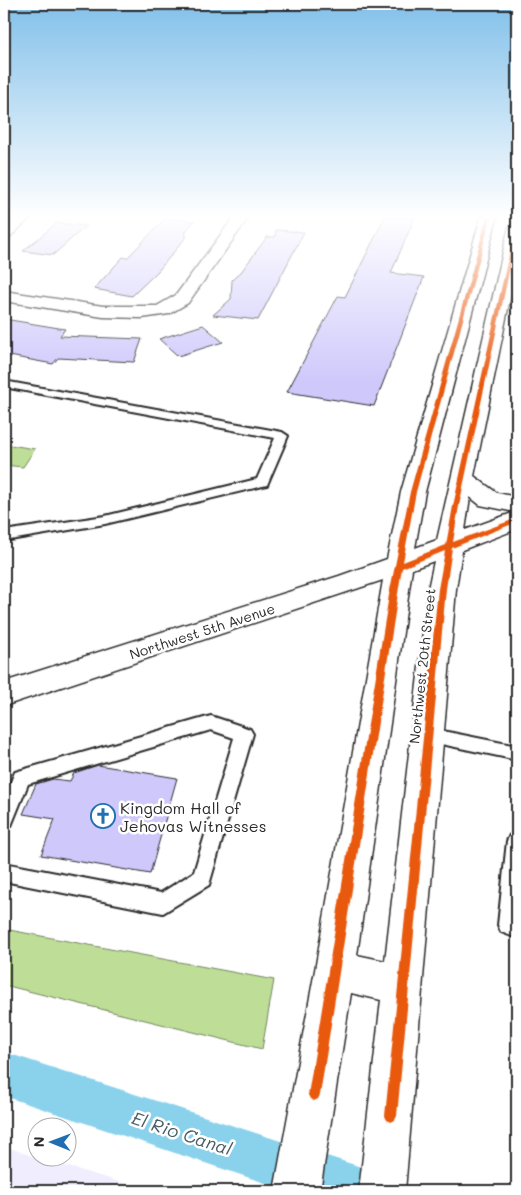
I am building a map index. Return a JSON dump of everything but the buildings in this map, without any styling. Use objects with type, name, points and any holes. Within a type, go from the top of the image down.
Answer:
[{"type":"street","points":[[4,296],[111,312],[159,311],[173,306],[182,298],[201,273]]},
{"type":"street","points":[[298,1191],[399,566],[413,492],[474,273]]},
{"type":"street","points":[[479,273],[505,277]]},
{"type":"street","name":"Northwest 20th Street","points":[[382,1191],[391,1116],[442,589],[462,479],[506,273]]},
{"type":"street","points":[[462,479],[488,499],[517,505]]},
{"type":"street","name":"Northwest 5th Avenue","points":[[4,694],[399,566],[517,520]]},
{"type":"street","points":[[335,970],[404,984]]},
{"type":"lane","points":[[4,384],[282,436],[262,482],[105,520],[4,536]]},
{"type":"lane","points":[[4,820],[22,778],[211,723],[244,734],[202,878],[163,903],[4,872]]},
{"type":"lane","points":[[428,734],[517,753]]},
{"type":"lane","points":[[517,841],[508,925],[517,928]]},
{"type":"shaded area","points":[[4,1146],[28,1154],[28,1168],[72,1168],[151,1191],[4,1191]]},
{"type":"green space","points":[[4,444],[35,449],[23,467],[4,465]]},
{"type":"green space","points":[[4,929],[274,980],[262,1049],[4,985]]},
{"type":"waterway","name":"El Rio Canal","points":[[4,1074],[361,1191]]},
{"type":"cycle path","points":[[314,1095],[393,595],[413,492],[474,273]]},
{"type":"cycle path","points":[[391,1116],[442,589],[456,506],[507,273]]},
{"type":"cycle path","points":[[399,566],[517,520]]},
{"type":"place","name":"Kingdom Hall of Jehovas Witnesses","points":[[103,816]]}]
